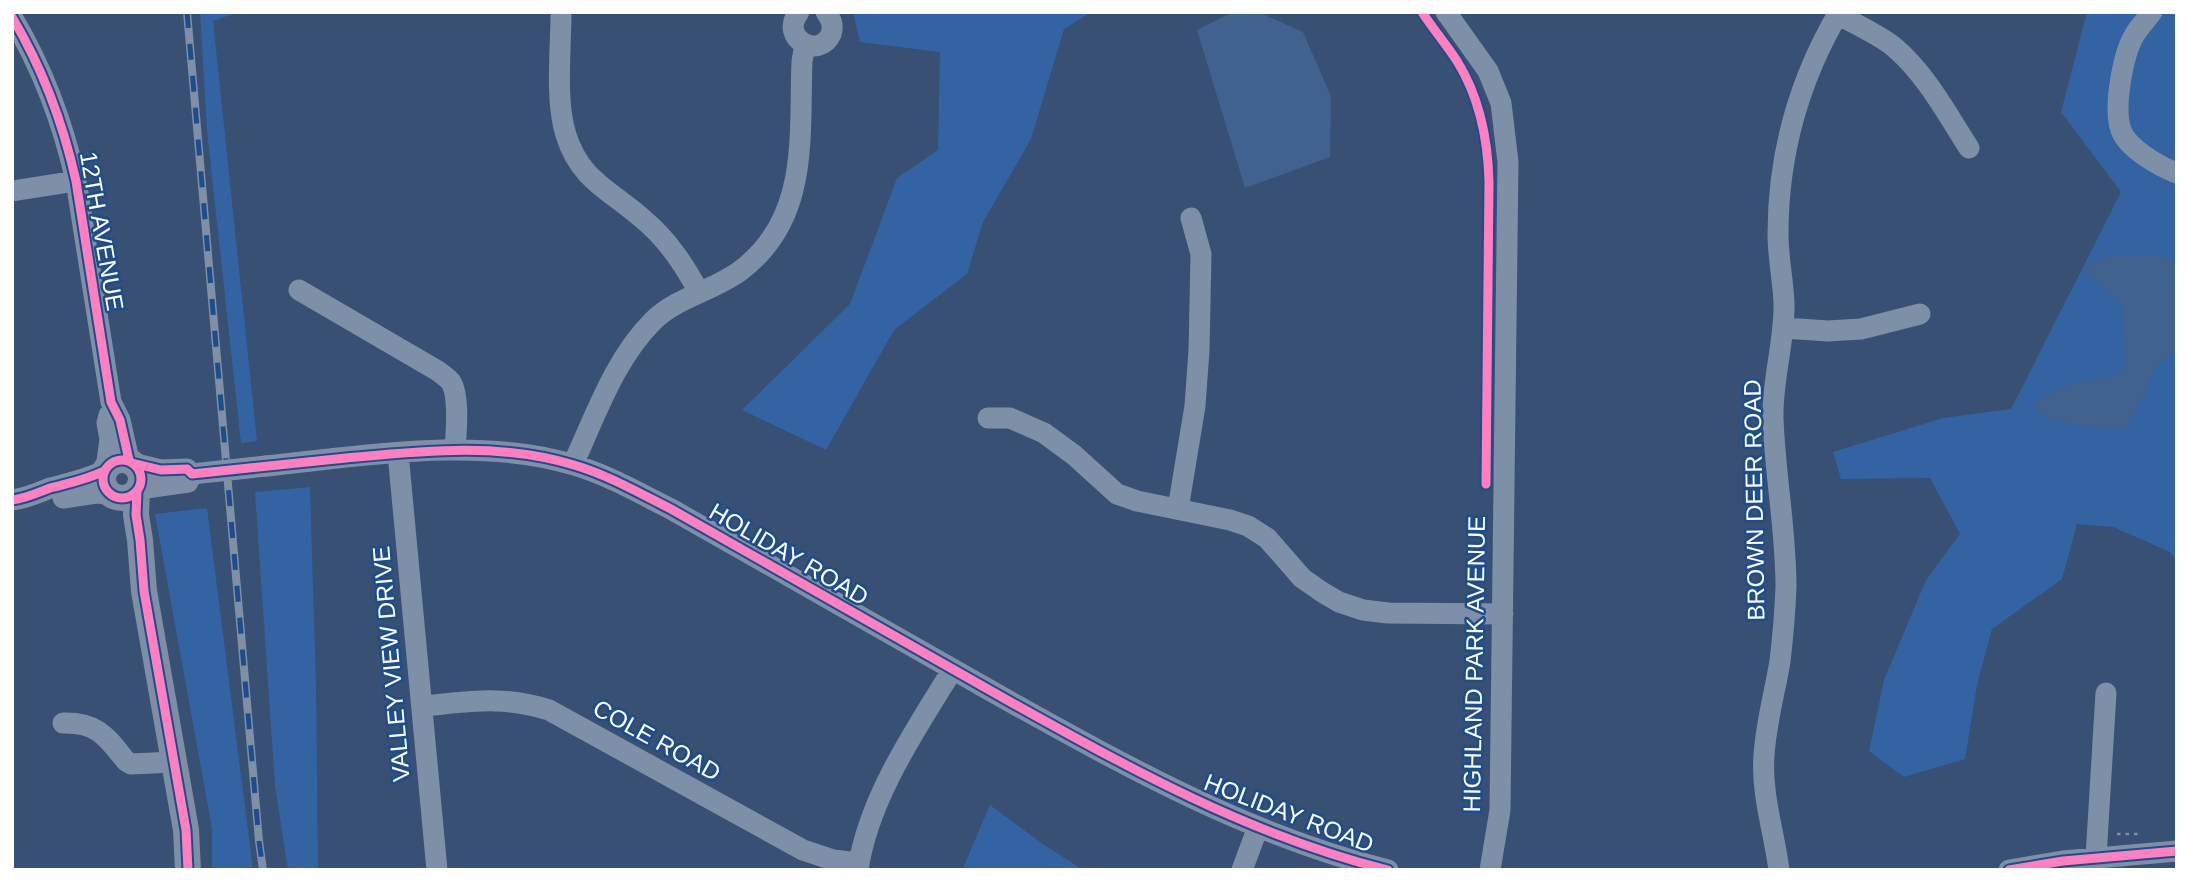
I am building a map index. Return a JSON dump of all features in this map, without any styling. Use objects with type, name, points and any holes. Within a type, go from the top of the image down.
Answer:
[{"type":"main road","name":"12TH AVENUE","points":[[121,479],[121,515],[133,563],[144,591],[186,830],[188,870]]},
{"type":"street","points":[[561,12],[562,117],[575,157],[602,189],[645,220],[666,242],[699,292]]},
{"type":"street","points":[[799,12],[794,20],[794,34],[806,45],[816,46],[828,39],[832,27],[832,21],[826,12]]},
{"type":"street","name":"HIGHLAND PARK AVENUE","points":[[1446,12],[1488,71],[1502,103],[1508,162],[1500,810],[1490,870]]},
{"type":"street","points":[[2152,12],[2134,35],[2126,56],[2118,108],[2121,132],[2140,153],[2177,173]]},
{"type":"street","points":[[1838,13],[1893,47],[1907,60],[1969,148]]},
{"type":"street","name":"BROWN DEER ROAD","points":[[1779,870],[1776,844],[1767,811],[1763,755],[1784,628],[1785,545],[1773,418],[1774,387],[1784,328],[1778,237],[1784,159],[1794,116],[1817,52],[1838,13]]},
{"type":"street","name":"12TH AVENUE","points":[[12,17],[40,68],[59,115],[76,181],[111,402],[120,420],[121,479]]},
{"type":"street","points":[[573,464],[623,357],[638,337],[655,318],[671,306],[740,271],[760,253],[776,233],[796,186],[802,61],[806,45]]},
{"type":"street","points":[[12,191],[76,181]]},
{"type":"street","points":[[1178,509],[1195,406],[1199,350],[1201,254],[1191,218]]},
{"type":"street","points":[[299,289],[438,371],[453,384],[456,408],[455,450]]},
{"type":"street","points":[[1784,328],[1828,331],[1861,329],[1920,314]]},
{"type":"street","points":[[988,418],[1010,418],[1044,433],[1074,455],[1117,494],[1248,526],[1267,538],[1302,578],[1339,602],[1363,610],[1388,613],[1503,614]]},
{"type":"street","name":"HOLIDAY ROAD","points":[[121,479],[161,470],[187,468],[192,474],[398,453],[455,450],[516,454],[573,464],[631,488],[671,509],[1120,763],[1258,827],[1320,850],[1388,870]]},
{"type":"street","name":"VALLEY VIEW DRIVE","points":[[398,453],[438,870]]},
{"type":"street","points":[[21,499],[80,482],[121,479]]},
{"type":"street","points":[[858,866],[876,807],[922,720],[953,670]]},
{"type":"street","points":[[2097,863],[2106,693]]},
{"type":"street","name":"COLE ROAD","points":[[422,706],[503,700],[524,702],[549,710],[803,850],[858,866]]},
{"type":"street","points":[[63,723],[77,722],[98,730],[131,764],[174,762]]},
{"type":"street","points":[[1242,870],[1258,827]]},
{"type":"street","points":[[2009,870],[2097,863],[2177,851]]},
{"type":"shaded area","points":[[200,12],[239,12],[213,21],[257,441],[241,443],[207,131]]},
{"type":"shaded area","points":[[853,12],[1091,12],[1064,29],[1031,139],[983,222],[967,274],[894,330],[826,450],[742,410],[850,304],[897,178],[938,150],[940,52],[860,42]]},
{"type":"shaded area","points":[[1233,12],[1258,12],[1303,32],[1331,96],[1330,157],[1245,188],[1197,30]]},
{"type":"shaded area","points":[[2087,12],[2177,12],[2177,562],[2170,552],[2113,527],[2077,524],[2062,579],[1992,629],[1977,685],[1965,759],[1904,777],[1869,751],[1884,680],[1926,580],[1960,534],[1930,478],[1841,479],[1833,452],[1943,418],[2011,409],[2121,192],[2061,112]]},
{"type":"shaded area","points":[[2111,256],[2157,256],[2177,262],[2177,349],[2154,370],[2144,397],[2124,429],[2093,428],[2049,420],[2032,406],[2041,398],[2071,384],[2116,376],[2126,366],[2122,304],[2084,270],[2094,262]]},
{"type":"shaded area","points":[[310,487],[318,870],[288,870],[275,786],[255,492]]},
{"type":"shaded area","points":[[207,508],[253,870],[212,870],[212,829],[155,514]]},
{"type":"shaded area","points":[[990,805],[1040,842],[1083,870],[962,870]]},
{"type":"railway","points":[[187,12],[263,870]]},
{"type":"cycle path","points":[[1422,12],[1465,75],[1477,104],[1487,151],[1486,484]]},
{"type":"cycle path","points":[[12,17],[42,76],[71,159],[111,402],[120,420],[129,460]]},
{"type":"cycle path","points":[[132,463],[161,470],[187,469],[192,474],[374,455],[460,450],[518,453],[587,469],[671,509],[1007,700],[1145,775],[1288,839],[1388,870]]},
{"type":"cycle path","points":[[122,460],[136,465],[141,479],[136,493],[122,498],[108,493],[103,479],[108,465],[122,460]]},
{"type":"cycle path","points":[[12,500],[104,471]]},
{"type":"cycle path","points":[[137,491],[136,515],[144,591],[186,830],[188,870]]},
{"type":"cycle path","points":[[2009,870],[2063,861],[2177,851]]}]
